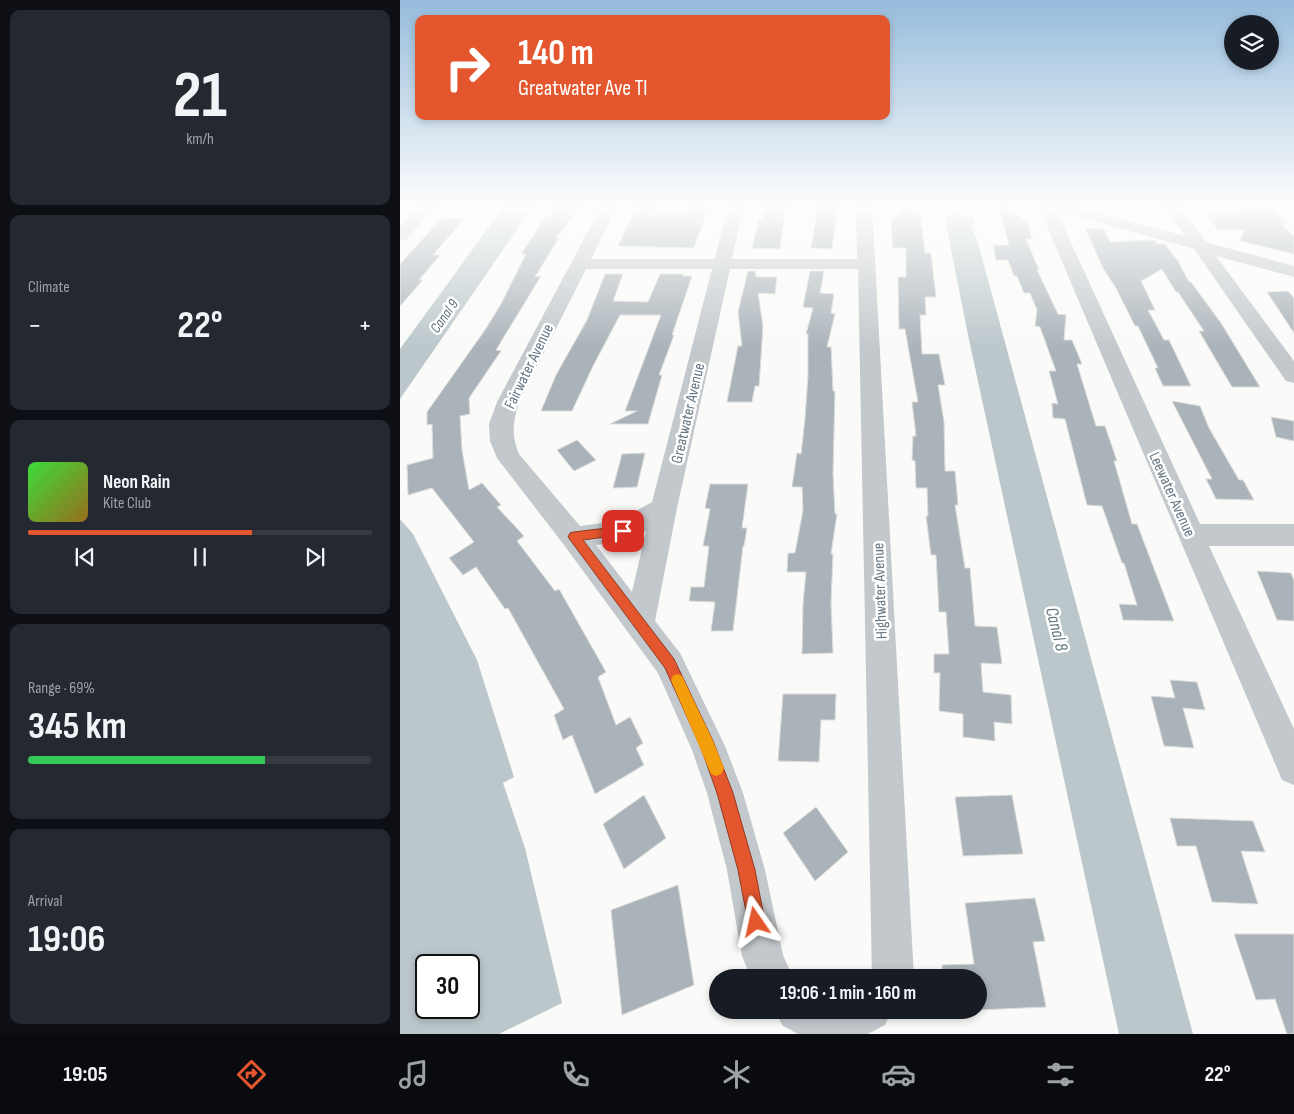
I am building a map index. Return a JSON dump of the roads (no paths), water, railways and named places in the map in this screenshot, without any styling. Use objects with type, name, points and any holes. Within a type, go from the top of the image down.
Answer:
[{"type":"street","name":"Fairwater Avenue","points":[[585,253],[508,402],[501,424],[502,441],[510,458],[574,537],[669,663],[708,746],[725,793],[746,870],[763,956],[768,969]]},
{"type":"street","name":"Greatwater Avenue","points":[[640,623],[664,508],[725,253]]},
{"type":"street","name":"Highwater Avenue","points":[[866,253],[893,969]]},
{"type":"street","name":"Leewater Avenue","points":[[1070,253],[1294,768]]},
{"type":"street","points":[[1205,253],[1294,376]]},
{"type":"street","points":[[1226,253],[1294,272]]},
{"type":"street","points":[[1218,270],[1219,264],[1228,260],[1250,260]]},
{"type":"street","points":[[580,264],[866,264]]},
{"type":"street","points":[[574,537],[623,531],[664,508]]},
{"type":"street","points":[[1191,535],[1294,535]]},
{"type":"street","points":[[812,1019],[833,1023],[848,1019]]},
{"type":"water","name":"Canal 9","points":[[470,253],[501,253],[400,399],[400,349]]},
{"type":"water","name":"Canal 8","points":[[952,253],[981,253],[1193,1034],[1119,1034]]},
{"type":"water","points":[[400,519],[413,534],[477,660],[514,777],[503,783],[525,848],[562,1003],[499,1034],[400,1034]]}]
